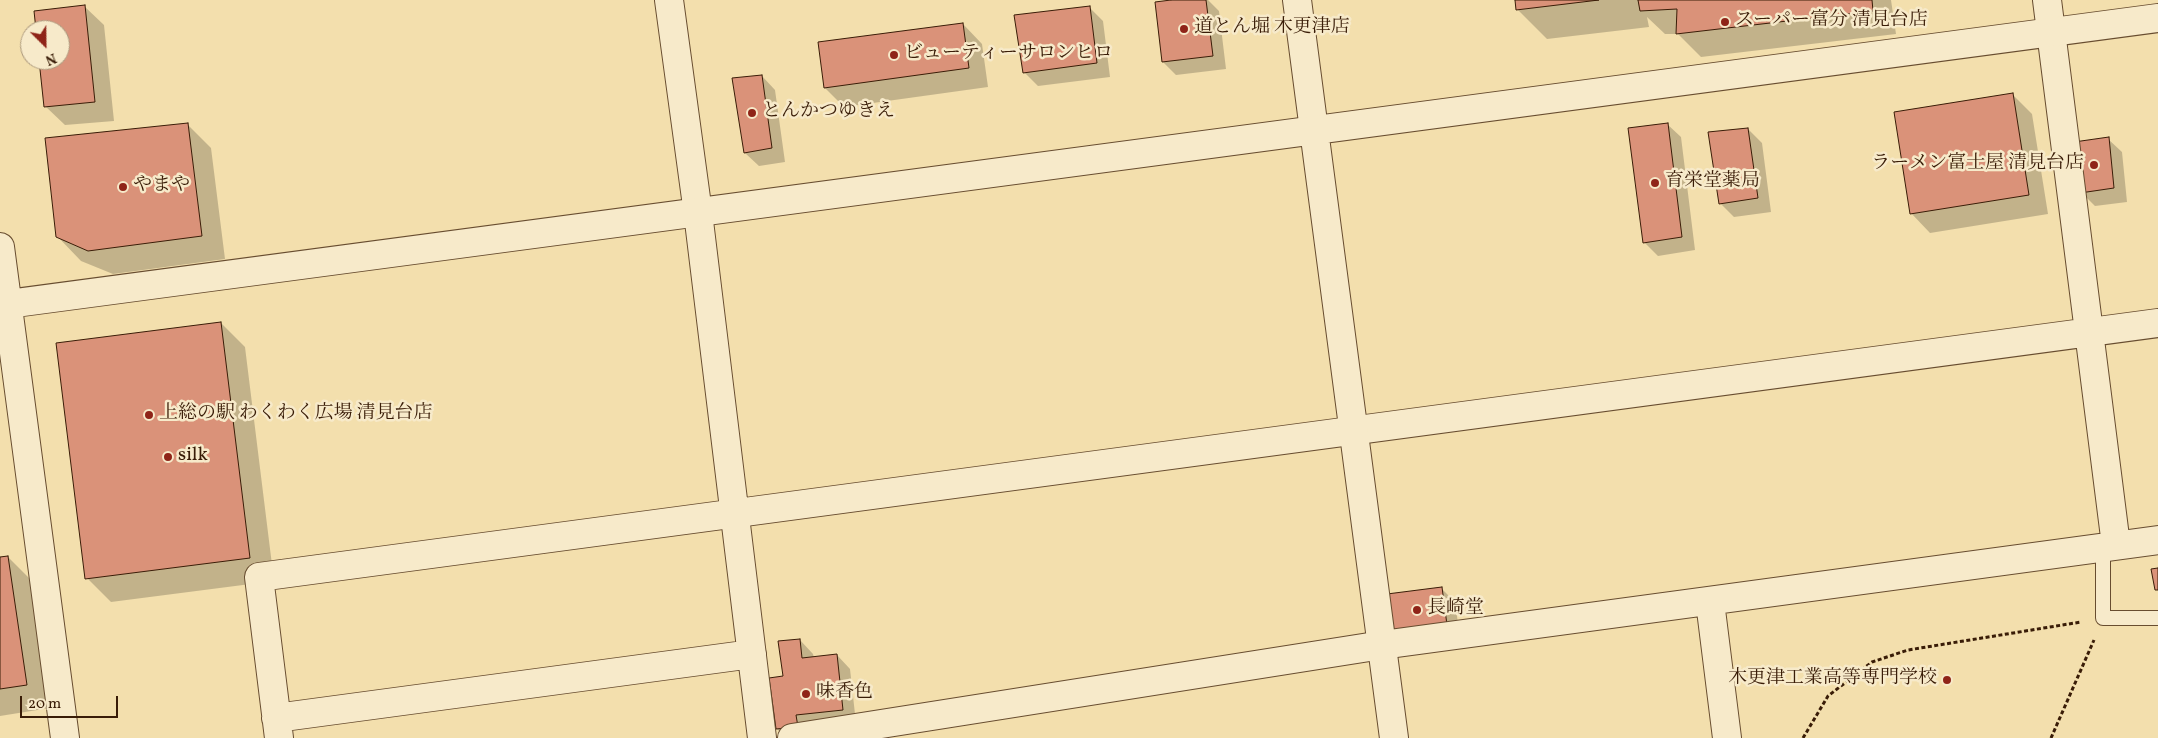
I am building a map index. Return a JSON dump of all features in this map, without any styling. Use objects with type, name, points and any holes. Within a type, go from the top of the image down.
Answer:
[{"type":"street","points":[[670,0],[762,738]]},
{"type":"street","points":[[1297,0],[1394,738]]},
{"type":"street","points":[[2047,0],[2089,332],[2110,546]]},
{"type":"street","points":[[3,305],[2158,18]]},
{"type":"street","points":[[0,246],[3,305],[65,738]]},
{"type":"street","points":[[752,654],[277,728],[259,577],[2158,323]]},
{"type":"street","points":[[792,738],[1382,645],[2158,540]]},
{"type":"street","points":[[1710,602],[1728,738]]},
{"type":"lane","points":[[2110,546],[2103,618],[2158,618]]},
{"type":"path","points":[[1803,738],[1828,696],[1872,662],[1908,650],[2103,618]]},
{"type":"path","points":[[2051,738],[2103,618]]},
{"type":"building","name":"道とん堀 木更津店","points":[[1206,0],[1213,56],[1162,62],[1155,2]]},
{"type":"building","points":[[1515,0],[1599,0],[1516,10]]},
{"type":"building","name":"スーパー富分 清見台店","points":[[1638,0],[1872,0],[1873,11],[1676,34],[1677,9],[1640,11]]},
{"type":"building","points":[[85,5],[95,102],[44,107],[40,70],[70,70],[70,20],[35,20],[34,11]]},
{"type":"building","points":[[1090,6],[1097,63],[1023,73],[1014,15]]},
{"type":"building","name":"ビューティーサロンヒロ","points":[[963,23],[969,68],[824,88],[818,42]]},
{"type":"building","name":"とんかつゆきえ","points":[[762,75],[772,148],[744,153],[732,78]]},
{"type":"building","points":[[2013,93],[2029,195],[1910,214],[1894,112]]},
{"type":"building","name":"やまや","points":[[188,123],[202,236],[88,251],[56,237],[45,138]]},
{"type":"building","name":"育栄堂薬局","points":[[1668,123],[1682,237],[1643,243],[1628,128]]},
{"type":"building","points":[[1748,128],[1758,198],[1719,204],[1708,132]]},
{"type":"building","name":"ラーメン富士屋 清見台店","points":[[2109,137],[2114,188],[2080,193],[2074,142]]},
{"type":"building","name":"上総の駅 わくわく広場 清見台店","points":[[221,322],[250,558],[85,579],[56,343]]},
{"type":"building","points":[[8,556],[27,685],[0,689],[0,557]]},
{"type":"building","points":[[2158,568],[2158,590],[2155,590],[2151,569]]},
{"type":"building","name":"長崎堂","points":[[1442,587],[1447,625],[1392,633],[1387,594]]},
{"type":"building","name":"味香色","points":[[800,639],[802,658],[837,654],[843,710],[796,715],[798,727],[776,729],[769,678],[783,676],[778,641]]},
{"type":"place","name":"スーパー富分 清見台店","points":[[1725,22]]},
{"type":"place","name":"道とん堀 木更津店","points":[[1184,29]]},
{"type":"place","name":"ビューティーサロンヒロ","points":[[894,55]]},
{"type":"place","name":"とんかつゆきえ","points":[[752,113]]},
{"type":"place","name":"ラーメン富士屋 清見台店","points":[[2094,165]]},
{"type":"place","name":"育栄堂薬局","points":[[1655,183]]},
{"type":"place","name":"やまや","points":[[123,187]]},
{"type":"place","name":"上総の駅 わくわく広場 清見台店","points":[[149,415]]},
{"type":"place","name":"silk","points":[[168,457]]},
{"type":"place","name":"長崎堂","points":[[1417,610]]},
{"type":"place","name":"木更津工業高等専門学校","points":[[1947,680]]},
{"type":"place","name":"味香色","points":[[806,694]]}]
